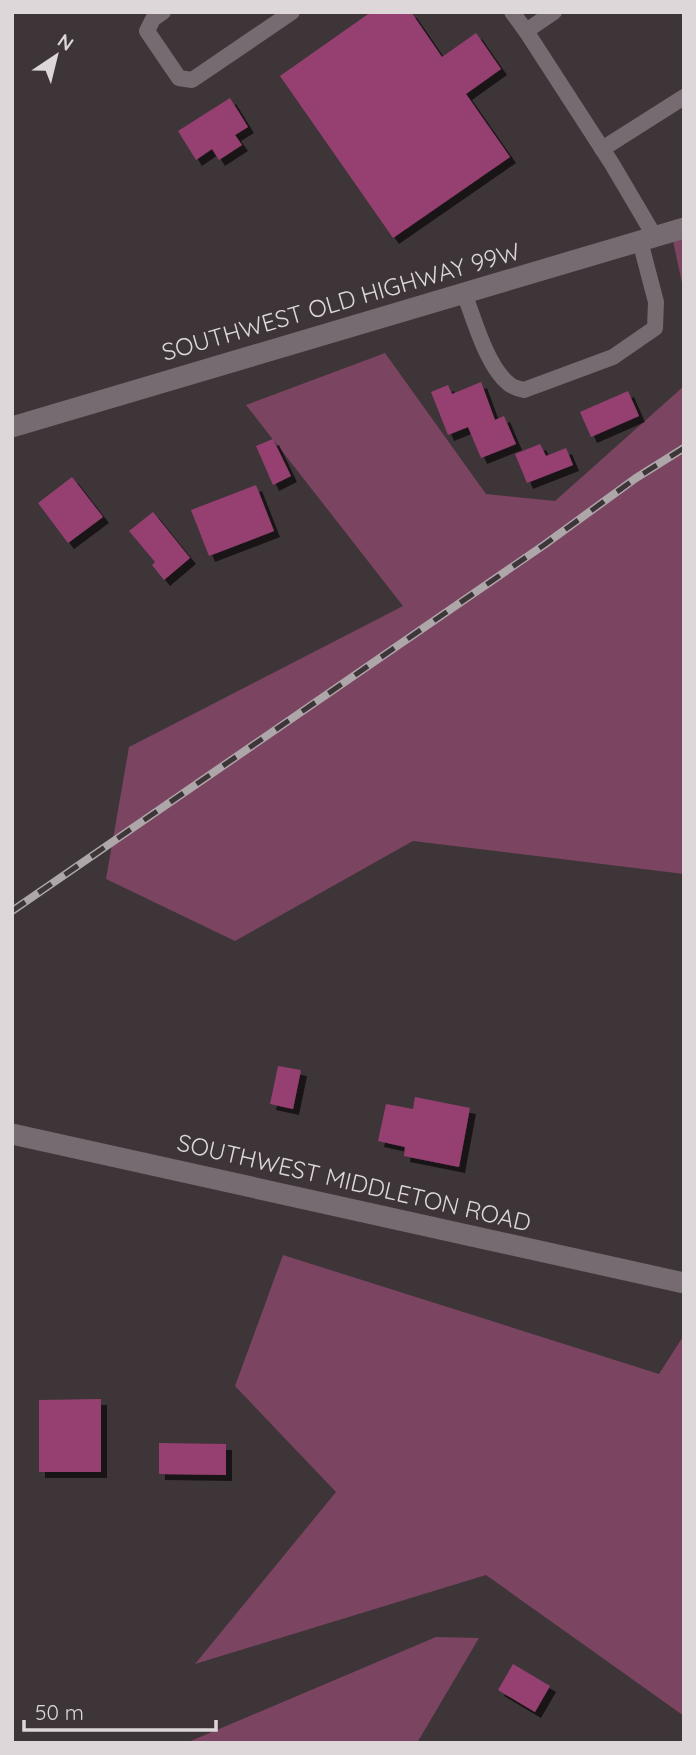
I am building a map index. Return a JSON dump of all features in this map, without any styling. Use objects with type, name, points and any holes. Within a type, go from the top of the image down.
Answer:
[{"type":"street","name":"SOUTHWEST OLD HIGHWAY 99W","points":[[12,427],[684,228]]},
{"type":"street","name":"SOUTHWEST MIDDLETON ROAD","points":[[12,1133],[684,1283]]},
{"type":"lane","points":[[163,12],[153,19],[147,31],[179,78],[192,80],[292,12]]},
{"type":"lane","points":[[464,293],[480,337],[498,373],[511,386],[524,390],[613,357],[655,328],[656,302],[648,239],[602,149],[512,12]]},
{"type":"lane","points":[[526,31],[554,12]]},
{"type":"lane","points":[[602,149],[684,97]]},
{"type":"shaded area","points":[[684,238],[684,292],[673,241]]},
{"type":"shaded area","points":[[385,353],[486,494],[555,501],[684,386],[684,874],[413,841],[235,941],[106,879],[129,747],[403,606],[246,405]]},
{"type":"shaded area","points":[[283,1255],[659,1374],[684,1335],[684,1716],[486,1575],[195,1664],[336,1492],[235,1386]]},
{"type":"shaded area","points":[[436,1637],[479,1638],[417,1743],[186,1743]]},
{"type":"building","points":[[371,12],[411,12],[442,57],[476,33],[501,69],[466,94],[510,157],[393,238],[280,76]]},
{"type":"building","points":[[230,98],[248,127],[235,135],[242,145],[219,160],[212,149],[196,160],[178,131]]},
{"type":"building","points":[[481,382],[495,420],[504,416],[516,444],[481,458],[468,427],[448,435],[431,392],[448,385],[452,394]]},
{"type":"building","points":[[628,391],[639,416],[591,437],[580,412]]},
{"type":"building","points":[[273,439],[291,476],[273,485],[256,446]]},
{"type":"building","points":[[540,444],[546,456],[566,448],[573,465],[527,483],[515,454]]},
{"type":"building","points":[[72,477],[103,517],[68,543],[38,503]]},
{"type":"building","points":[[256,485],[274,531],[209,556],[191,510]]},
{"type":"building","points":[[153,512],[190,558],[164,580],[152,565],[155,562],[129,531]]},
{"type":"building","points":[[278,1066],[301,1070],[293,1109],[270,1104]]},
{"type":"building","points":[[415,1097],[470,1108],[459,1167],[404,1156],[405,1147],[378,1141],[386,1104],[413,1109]]},
{"type":"building","points":[[101,1399],[101,1472],[39,1472],[39,1400]]},
{"type":"building","points":[[159,1443],[226,1444],[226,1475],[159,1474]]},
{"type":"building","points":[[513,1664],[550,1686],[535,1712],[498,1690]]},
{"type":"railway","points":[[12,911],[544,545],[636,478],[684,448]]}]
